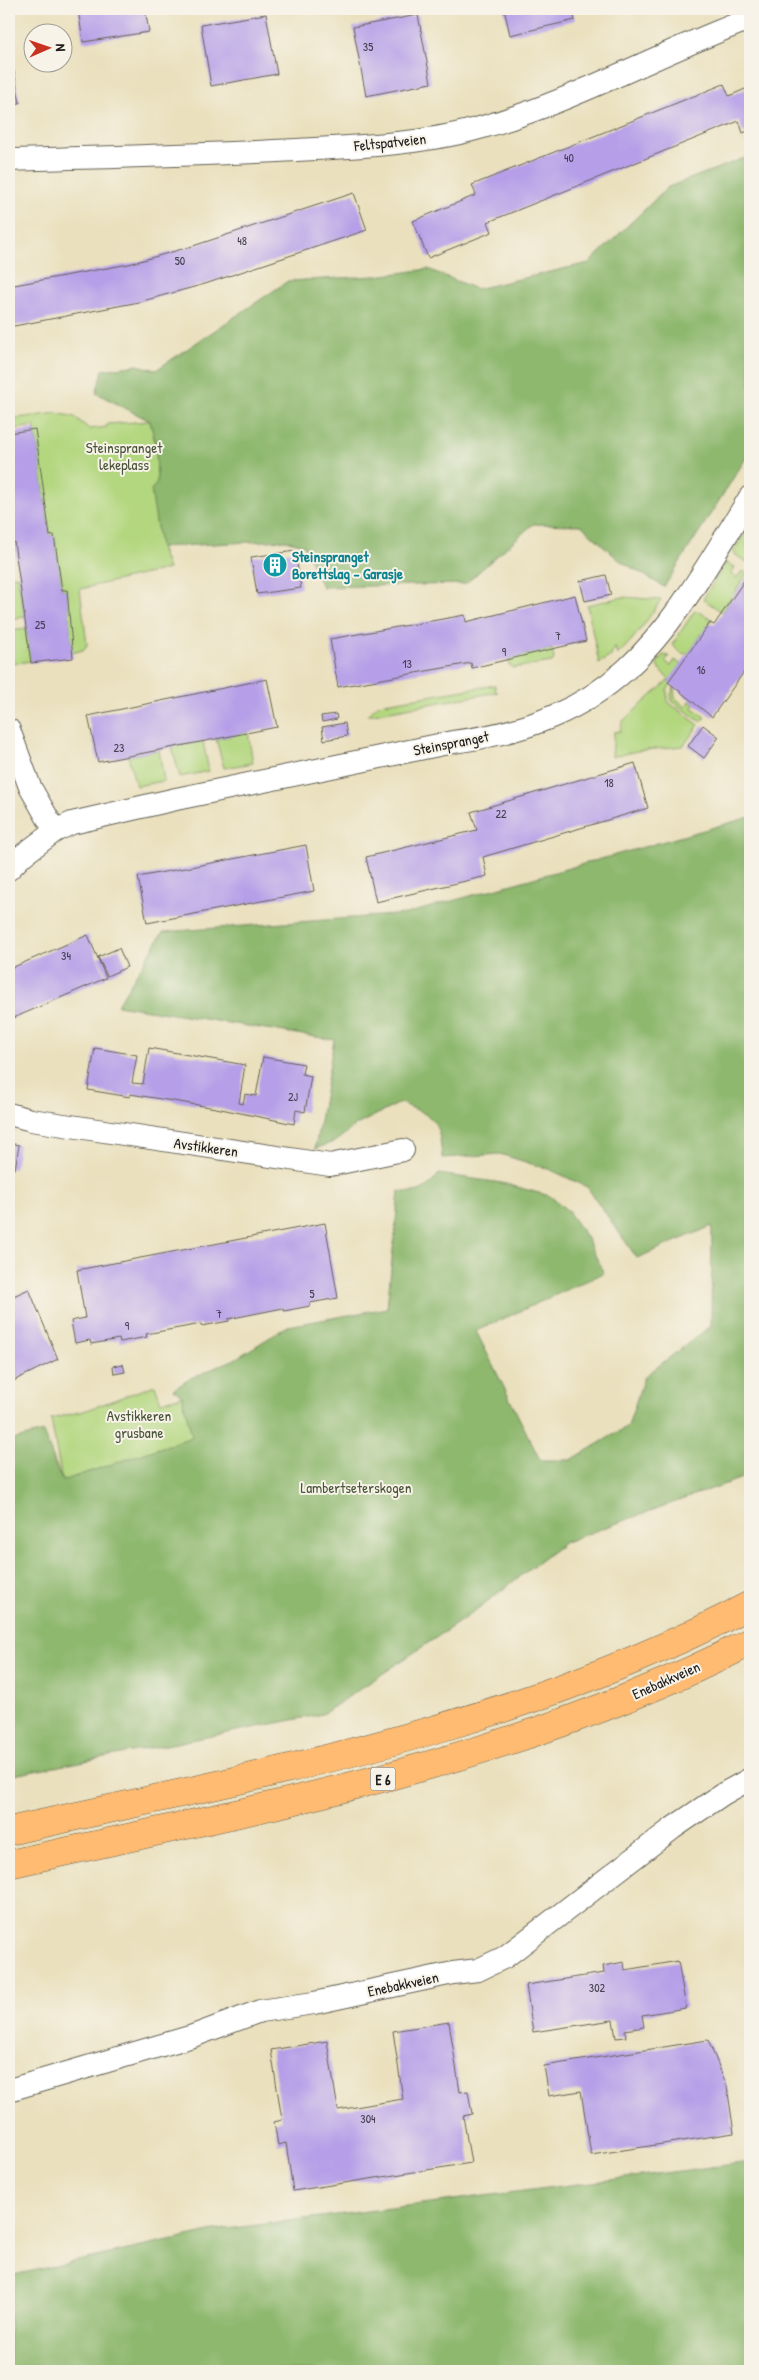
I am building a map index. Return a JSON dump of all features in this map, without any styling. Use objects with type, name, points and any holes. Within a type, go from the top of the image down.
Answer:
[{"type":"highway","name":"E 6","points":[[9,1831],[214,1785],[413,1736],[529,1699],[652,1651],[750,1605]]},
{"type":"highway","name":"Enebakkveien","points":[[9,1864],[282,1803],[419,1769],[534,1733],[594,1710],[746,1644]]},
{"type":"street","name":"Feltspatveien","points":[[9,160],[194,156],[336,148],[439,137],[476,129],[538,108],[750,19]]},
{"type":"street","name":"Steinspranget","points":[[9,869],[23,854],[55,831],[72,823],[99,815],[453,742],[481,739],[533,725],[560,714],[611,684],[656,641],[682,607],[750,497]]},
{"type":"street","points":[[9,730],[30,787],[55,831]]},
{"type":"street","name":"Avstikkeren","points":[[9,1114],[31,1120],[330,1165],[403,1150]]},
{"type":"street","name":"Enebakkveien","points":[[9,2090],[193,2036],[260,2011],[314,2003],[453,1973],[478,1970],[505,1957],[672,1828],[723,1794],[750,1779]]},
{"type":"green space","points":[[750,156],[750,452],[664,587],[619,560],[581,525],[533,524],[465,584],[322,587],[304,545],[285,540],[160,547],[151,490],[157,483],[156,446],[150,421],[96,393],[103,370],[138,365],[156,370],[288,281],[376,276],[428,269],[476,289],[589,263],[668,187]]},
{"type":"green space","name":"Steinspranget lekeplass","points":[[57,413],[75,417],[89,429],[107,427],[107,424],[150,421],[156,445],[160,547],[168,569],[80,589],[87,645],[83,650],[72,653],[67,590],[62,590],[54,536],[50,536],[35,429],[34,426],[9,430],[9,419]]},
{"type":"green space","points":[[750,525],[750,564],[734,554],[734,550]]},
{"type":"green space","points":[[726,563],[735,567],[731,574],[737,578],[742,571],[747,573],[722,612],[703,599]]},
{"type":"green space","points":[[17,575],[25,617],[9,619],[9,576]]},
{"type":"green space","points":[[623,597],[661,600],[641,629],[624,649],[617,655],[615,647],[611,656],[599,663],[587,605]]},
{"type":"green space","points":[[695,610],[712,619],[688,655],[686,653],[684,655],[672,645]]},
{"type":"green space","points":[[26,629],[31,661],[11,664],[9,631]]},
{"type":"green space","points":[[552,649],[554,659],[552,662],[513,668],[509,665],[508,659]]},
{"type":"green space","points":[[663,655],[669,656],[665,661],[671,666],[675,660],[684,666],[667,690],[668,702],[699,725],[683,746],[637,751],[612,757],[614,732],[620,731],[623,721],[669,680],[656,665]]},
{"type":"green space","points":[[495,685],[495,691],[498,692],[367,715],[379,704]]},
{"type":"green space","points":[[674,687],[675,698],[686,707],[690,701],[695,705],[693,708],[705,717],[701,722],[672,701],[671,694]]},
{"type":"green space","points":[[248,732],[253,763],[224,768],[216,739]]},
{"type":"green space","points":[[203,741],[209,771],[180,777],[172,747]]},
{"type":"green space","points":[[159,750],[164,781],[136,786],[128,756]]},
{"type":"green space","name":"Lambertseterskogen","points":[[750,817],[750,1475],[565,1542],[468,1616],[323,1714],[9,1776],[9,1441],[43,1432],[62,1481],[192,1437],[182,1396],[174,1389],[191,1378],[235,1359],[288,1326],[387,1308],[399,1191],[412,1192],[422,1190],[439,1174],[502,1183],[550,1196],[568,1211],[586,1237],[604,1273],[476,1331],[540,1460],[571,1460],[628,1426],[644,1377],[711,1326],[712,1226],[637,1258],[587,1187],[551,1170],[500,1154],[442,1158],[439,1135],[433,1121],[421,1112],[400,1103],[356,1125],[336,1141],[315,1149],[334,1040],[117,1005],[163,932],[406,914]]},
{"type":"green space","name":"Avstikkeren grusbane","points":[[155,1385],[161,1402],[182,1396],[193,1437],[62,1482],[51,1419],[87,1410]]},
{"type":"green space","points":[[750,2162],[750,2371],[176,2371],[151,2367],[134,2371],[9,2371],[9,2276],[219,2230]]},
{"type":"building","points":[[78,9],[145,9],[149,32],[83,42]]},
{"type":"building","points":[[504,9],[572,9],[575,20],[510,35]]},
{"type":"building","points":[[266,14],[277,74],[211,86],[201,25]]},
{"type":"building","points":[[418,15],[431,83],[366,96],[353,27]]},
{"type":"building","points":[[9,53],[20,103],[9,105]]},
{"type":"building","points":[[724,84],[729,96],[750,87],[750,130],[743,133],[739,121],[488,222],[492,232],[428,258],[413,221],[476,195],[472,185]]},
{"type":"building","points":[[354,193],[367,230],[205,284],[139,302],[9,327],[9,286],[129,264],[193,246]]},
{"type":"building","points":[[35,429],[50,536],[54,535],[62,590],[67,590],[73,658],[31,663],[14,542],[9,543],[9,433]]},
{"type":"building","name":"Steinspranget Borettslag - Garasje","points":[[295,551],[301,588],[257,594],[251,557]]},
{"type":"building","points":[[750,572],[750,671],[746,669],[712,717],[668,682],[710,623],[714,625]]},
{"type":"building","points":[[606,575],[611,595],[585,601],[580,581]]},
{"type":"building","points":[[575,595],[586,641],[472,668],[471,663],[338,687],[330,639],[465,615],[466,622]]},
{"type":"building","points":[[267,679],[277,727],[98,762],[88,716]]},
{"type":"building","points":[[336,714],[337,719],[322,722],[321,716]]},
{"type":"building","points":[[345,723],[347,736],[324,740],[322,727]]},
{"type":"building","points":[[703,725],[719,737],[704,758],[688,746]]},
{"type":"building","points":[[635,763],[648,808],[483,857],[487,876],[376,902],[366,857],[477,830],[471,812]]},
{"type":"building","points":[[306,845],[314,891],[147,923],[138,877]]},
{"type":"building","points":[[88,935],[106,978],[9,1020],[9,969]]},
{"type":"building","points":[[119,948],[127,967],[107,976],[98,957]]},
{"type":"building","points":[[95,1048],[137,1055],[132,1083],[143,1084],[149,1048],[245,1065],[239,1103],[243,1104],[245,1094],[256,1096],[263,1057],[304,1064],[302,1074],[311,1076],[305,1112],[296,1110],[294,1124],[216,1108],[130,1094],[130,1097],[88,1090]]},
{"type":"building","points":[[9,1143],[19,1145],[15,1169],[9,1168]]},
{"type":"building","points":[[325,1223],[338,1298],[310,1303],[310,1306],[284,1311],[283,1308],[228,1319],[229,1321],[146,1334],[147,1337],[120,1342],[119,1339],[91,1344],[90,1340],[75,1343],[71,1321],[85,1318],[77,1270]]},
{"type":"building","points":[[29,1289],[58,1359],[9,1383],[9,1298]]},
{"type":"building","points":[[123,1364],[125,1372],[114,1374],[113,1366]]},
{"type":"building","points":[[678,1961],[686,2008],[642,2015],[644,2027],[625,2030],[626,2037],[616,2038],[613,2020],[533,2032],[526,1985],[604,1973],[603,1966],[624,1962],[625,1970]]},
{"type":"building","points":[[449,2022],[460,2092],[468,2091],[472,2114],[463,2116],[471,2163],[293,2191],[286,2143],[278,2145],[274,2122],[282,2120],[271,2050],[327,2041],[338,2110],[403,2099],[393,2031]]},
{"type":"building","points":[[708,2040],[727,2086],[734,2133],[591,2155],[581,2091],[549,2096],[544,2066]]},
{"type":"place","name":"Steinspranget Borettslag - Garasje","points":[[275,565]]}]
